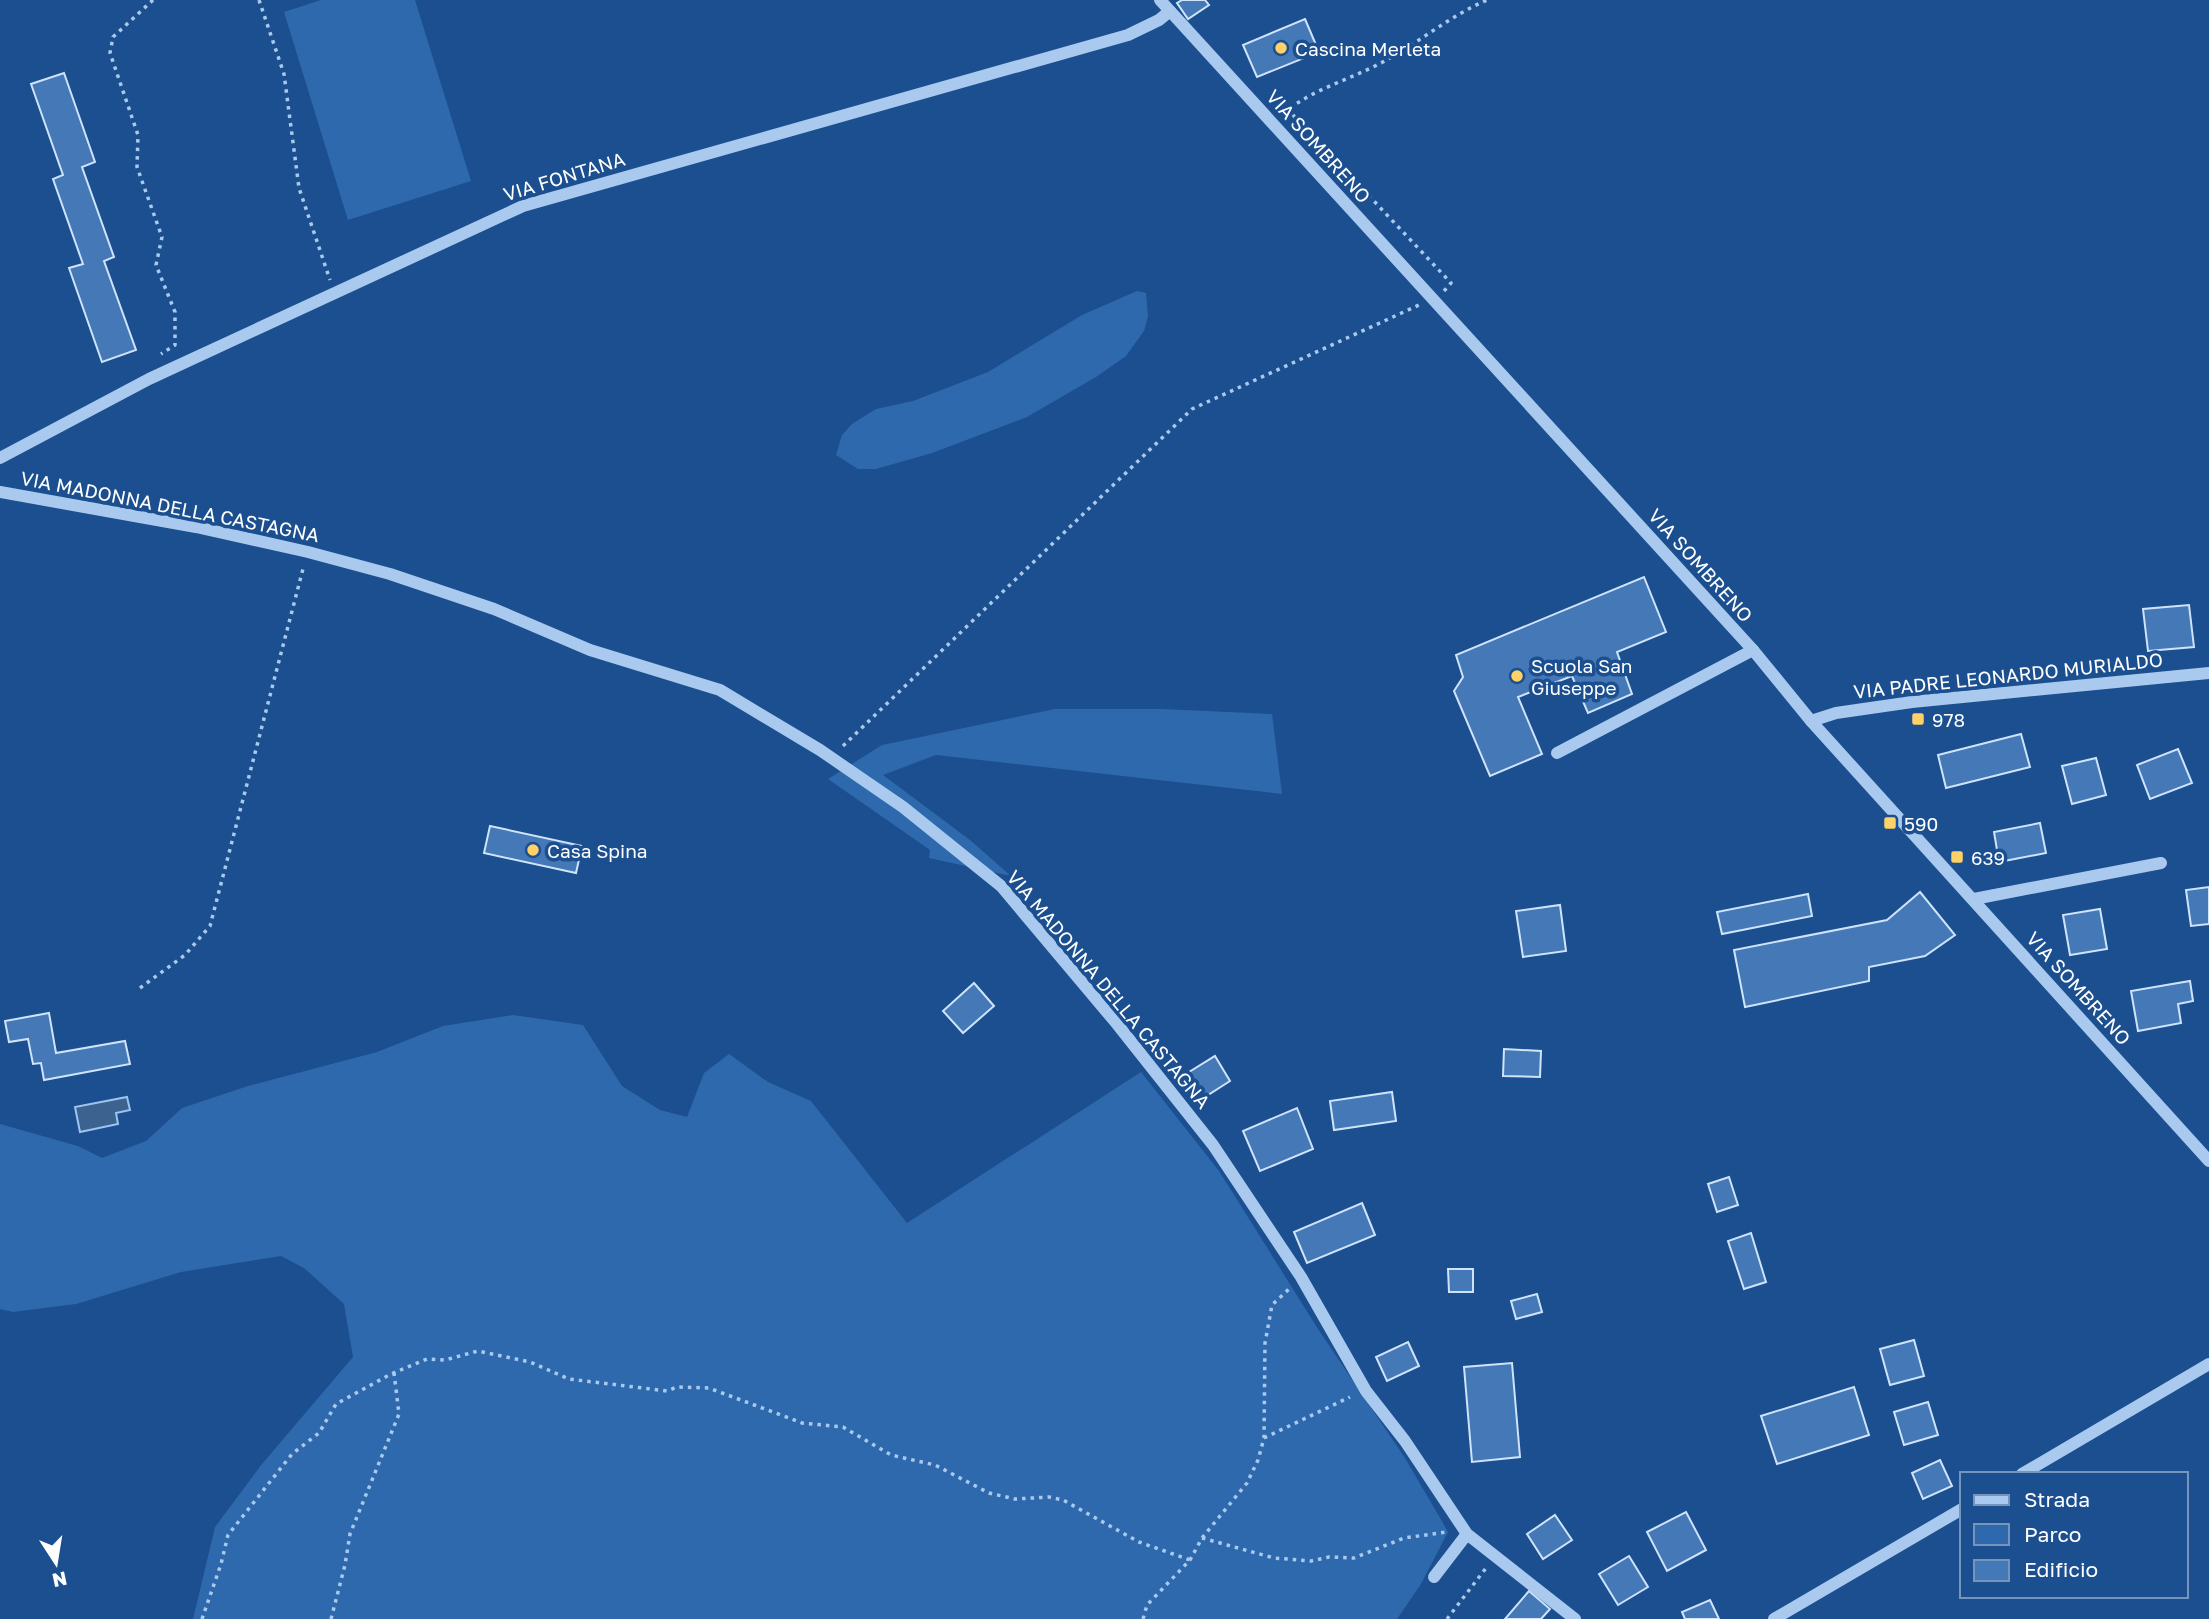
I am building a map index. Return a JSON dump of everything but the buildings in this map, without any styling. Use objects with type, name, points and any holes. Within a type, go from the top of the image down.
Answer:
[{"type":"street","name":"VIA SOMBRENO","points":[[1160,0],[1752,650],[1811,721],[2209,1161]]},
{"type":"street","name":"VIA FONTANA","points":[[0,458],[149,379],[523,206],[1128,35],[1159,20],[1170,11]]},
{"type":"street","name":"VIA MADONNA DELLA CASTAGNA","points":[[0,492],[195,527],[308,552],[390,574],[494,609],[590,650],[720,690],[836,761],[903,807],[1001,886],[1117,1024],[1213,1145],[1301,1277],[1366,1391],[1405,1441],[1464,1529],[1495,1559],[1576,1619]]},
{"type":"street","points":[[1557,753],[1752,650]]},
{"type":"street","name":"VIA PADRE LEONARDO MURIALDO","points":[[1811,721],[1836,713],[1912,702],[2209,673]]},
{"type":"street","points":[[1974,899],[2161,863]]},
{"type":"street","points":[[2025,1472],[2209,1364]]},
{"type":"street","points":[[1774,1619],[1960,1510]]},
{"type":"street","points":[[1434,1577],[1464,1529]]},
{"type":"path","points":[[149,379],[146,365],[175,345],[175,312],[156,265],[162,237],[137,167],[138,135],[110,53],[113,37],[153,0]]},
{"type":"path","points":[[259,0],[284,74],[299,188],[321,261],[335,291]]},
{"type":"path","points":[[836,761],[840,749],[947,643],[1045,554],[1192,409],[1433,299],[1451,286],[1293,115],[1293,106],[1313,92],[1377,65],[1463,10],[1487,0]]},
{"type":"path","points":[[140,988],[185,955],[210,926],[308,552]]},
{"type":"path","points":[[1143,1619],[1147,1605],[1190,1560],[1202,1538],[1247,1483],[1264,1438],[1265,1343],[1272,1305],[1301,1277]]},
{"type":"path","points":[[202,1619],[228,1535],[275,1473],[292,1454],[319,1433],[335,1404],[427,1359],[445,1360],[478,1351],[530,1362],[569,1379],[667,1391],[677,1387],[709,1388],[802,1423],[843,1427],[891,1455],[935,1465],[989,1493],[1015,1499],[1049,1497],[1063,1500],[1139,1542],[1190,1560]]},
{"type":"path","points":[[331,1619],[345,1565],[349,1534],[398,1414],[394,1373]]},
{"type":"path","points":[[1264,1438],[1320,1409],[1366,1391]]},
{"type":"path","points":[[1202,1538],[1274,1558],[1311,1561],[1329,1557],[1354,1558],[1404,1538],[1464,1529]]},
{"type":"path","points":[[1447,1619],[1495,1559]]},
{"type":"green space","points":[[321,0],[415,0],[471,181],[348,220],[284,12]]},
{"type":"green space","points":[[1137,291],[1146,293],[1148,316],[1144,331],[1126,356],[1096,377],[1027,417],[932,453],[876,469],[858,469],[836,455],[842,435],[852,424],[876,409],[913,401],[988,372],[1082,315]]},
{"type":"green space","points":[[1055,709],[1162,709],[1272,714],[1282,794],[936,755],[883,775],[970,840],[1011,876],[929,858],[930,850],[828,779],[882,745]]},
{"type":"green space","points":[[513,1015],[583,1025],[622,1086],[660,1110],[687,1117],[704,1073],[729,1054],[768,1082],[811,1101],[907,1223],[1141,1072],[1219,1171],[1318,1329],[1405,1458],[1448,1532],[1421,1584],[1397,1619],[193,1619],[215,1527],[262,1464],[353,1357],[344,1304],[304,1268],[281,1256],[181,1272],[76,1304],[13,1312],[0,1309],[0,1124],[78,1146],[102,1158],[146,1141],[182,1108],[248,1086],[377,1052],[443,1026]]},
{"type":"shaded area","points":[[127,1097],[130,1110],[116,1113],[118,1124],[80,1132],[75,1107]]},
{"type":"place","name":"Cascina Merleta","points":[[1281,48]]},
{"type":"place","name":"Scuola San Giuseppe","points":[[1517,676]]},
{"type":"place","name":"978","points":[[1918,719]]},
{"type":"place","name":"590","points":[[1890,823]]},
{"type":"place","name":"Casa Spina","points":[[533,850]]},
{"type":"place","name":"639","points":[[1957,857]]}]
